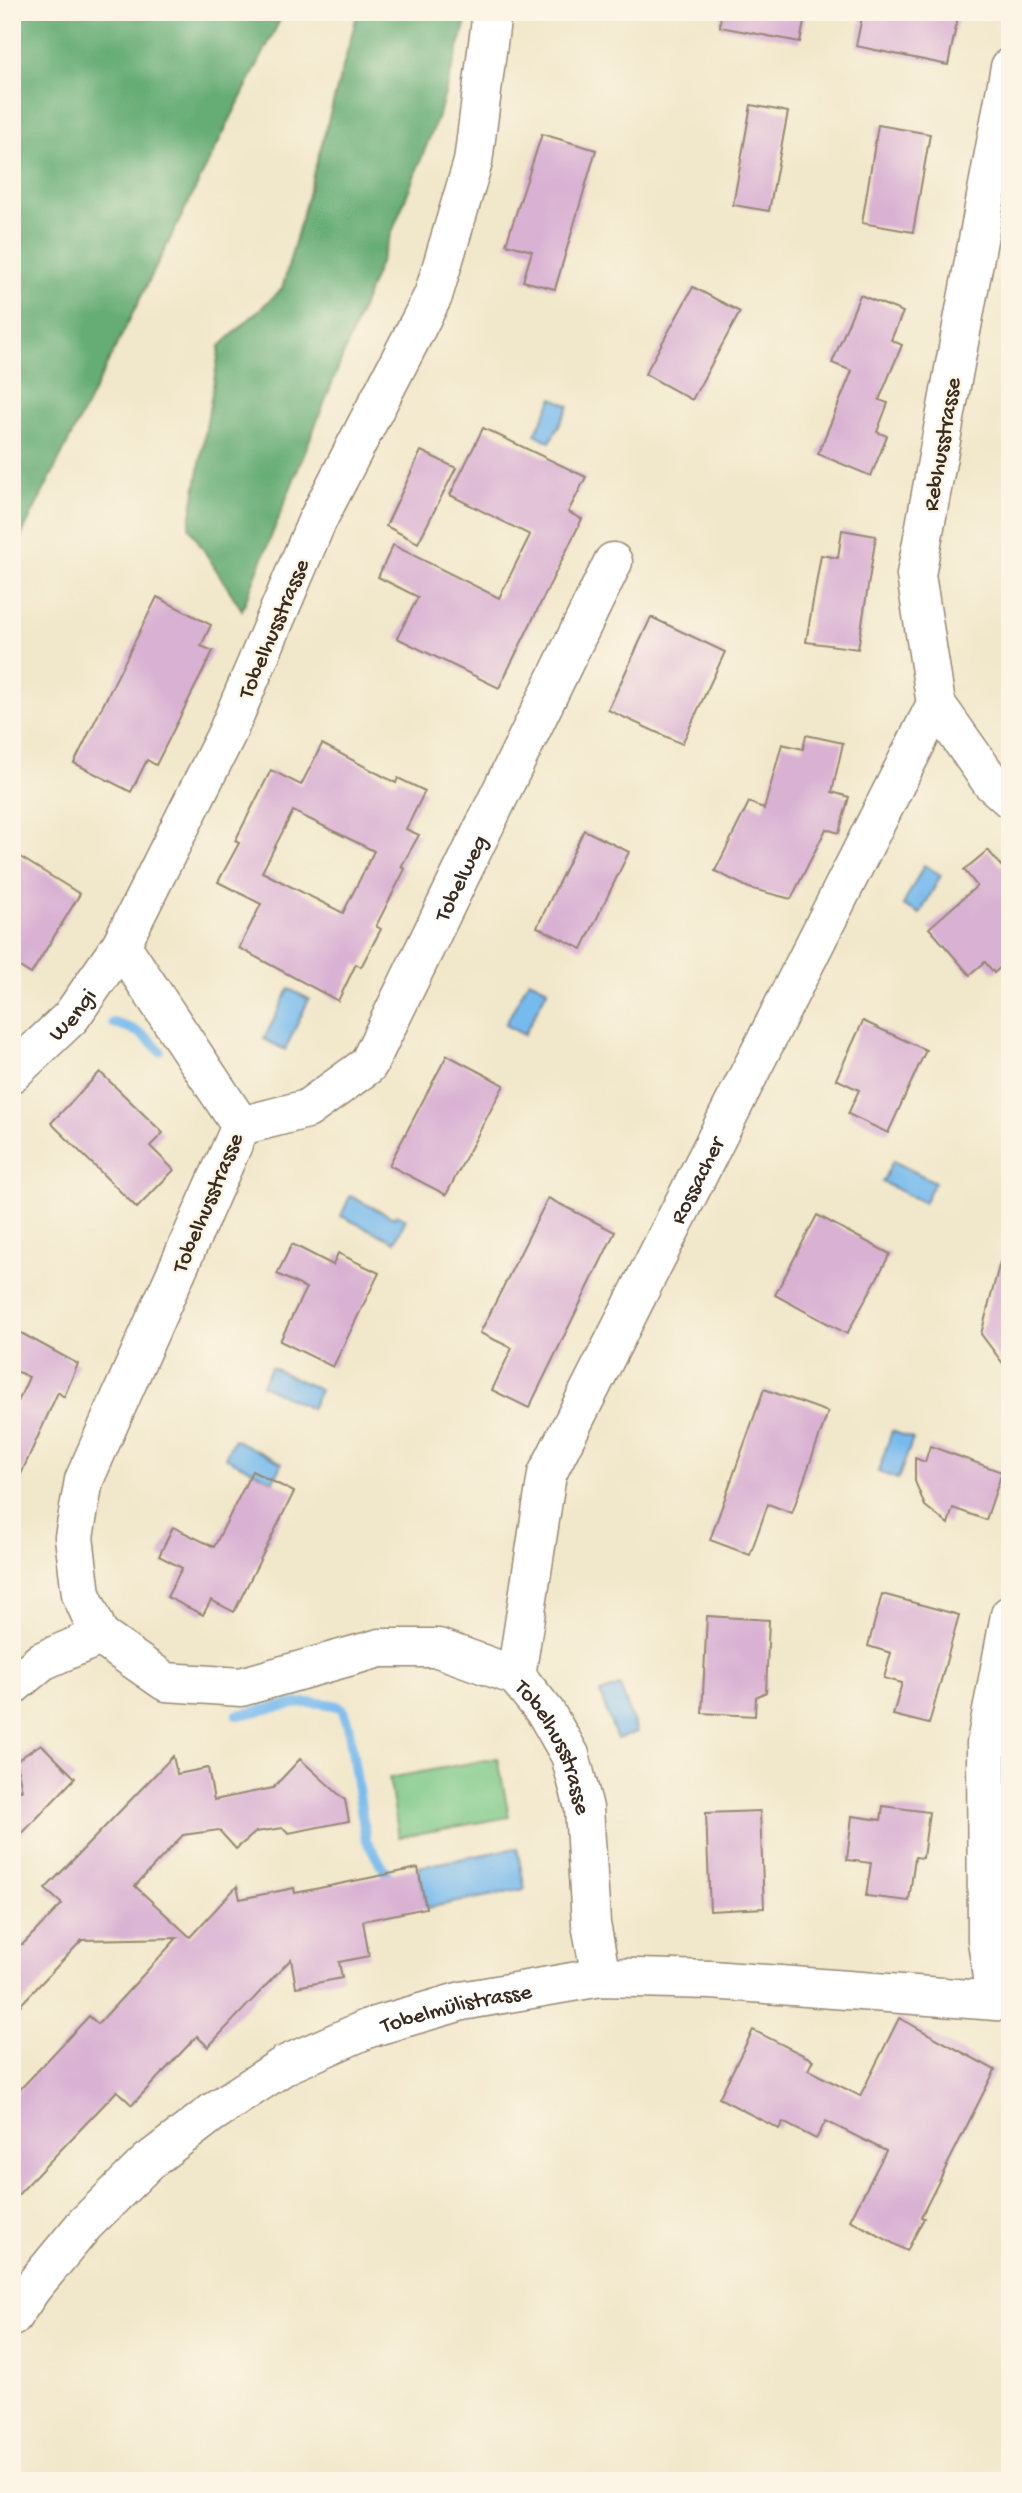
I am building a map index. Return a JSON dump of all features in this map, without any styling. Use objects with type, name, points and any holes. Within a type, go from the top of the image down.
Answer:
[{"type":"street","name":"Tobelhusstrasse","points":[[492,12],[473,162],[433,296],[317,521],[226,733],[121,945],[241,1126],[84,1480],[74,1537],[81,1594],[100,1636],[166,1682],[241,1687],[380,1648],[438,1648],[516,1676],[546,1713],[570,1755],[584,1808],[591,1924],[601,1977]]},
{"type":"street","name":"Rebhusstrasse","points":[[1010,67],[916,575],[936,704],[991,782],[1010,799]]},
{"type":"street","name":"Tobelweg","points":[[241,1126],[307,1109],[368,1065],[612,562]]},
{"type":"street","name":"Rossacher","points":[[516,1676],[547,1474],[936,704]]},
{"type":"street","name":"Wengi","points":[[12,1073],[71,1017],[121,945]]},
{"type":"street","points":[[1002,2001],[987,1940],[986,1742],[1010,1615]]},
{"type":"street","points":[[12,1686],[42,1661],[100,1636]]},
{"type":"street","name":"Tobelmülistrasse","points":[[12,2317],[85,2224],[148,2162],[212,2113],[285,2065],[369,2028],[462,2001],[601,1977],[711,1980],[1002,2001]]},
{"type":"green space","points":[[12,12],[284,12],[12,554]]},
{"type":"green space","points":[[358,12],[465,12],[467,18],[439,114],[242,610],[189,527],[220,346],[282,289]]},
{"type":"green space","points":[[498,1758],[509,1817],[399,1837],[389,1778]]},
{"type":"water","points":[[553,398],[569,406],[550,442],[535,434]]},
{"type":"water","points":[[924,865],[941,875],[920,914],[903,905]]},
{"type":"water","points":[[529,980],[548,989],[524,1035],[505,1025]]},
{"type":"water","points":[[289,989],[309,999],[285,1050],[264,1039]]},
{"type":"water","points":[[893,1161],[935,1182],[924,1203],[882,1182]]},
{"type":"water","points":[[350,1196],[394,1218],[397,1214],[406,1219],[395,1242],[341,1216]]},
{"type":"water","points":[[271,1367],[320,1390],[311,1409],[262,1385]]},
{"type":"water","points":[[892,1431],[913,1439],[898,1479],[878,1472]]},
{"type":"water","points":[[234,1439],[282,1463],[273,1481],[225,1457]]},
{"type":"water","points":[[620,1686],[637,1732],[617,1739],[600,1693]]},
{"type":"water","points":[[517,1848],[525,1889],[426,1908],[418,1867]]},
{"type":"building","points":[[721,12],[806,12],[800,42],[720,27]]},
{"type":"building","points":[[863,12],[959,12],[948,65],[856,46]]},
{"type":"building","points":[[751,105],[788,112],[769,211],[733,205]]},
{"type":"building","points":[[878,125],[930,134],[913,232],[862,223]]},
{"type":"building","points":[[542,134],[596,150],[555,289],[523,281],[532,251],[506,244]]},
{"type":"building","points":[[693,287],[740,312],[692,400],[645,374]]},
{"type":"building","points":[[860,295],[903,312],[891,340],[902,345],[879,400],[888,403],[877,432],[887,436],[871,476],[818,454],[852,371],[832,363]]},
{"type":"building","points":[[483,428],[586,477],[568,512],[582,519],[499,688],[397,638],[418,597],[378,577],[393,545],[499,598],[530,535],[450,495]]},
{"type":"building","points":[[421,451],[456,468],[418,543],[386,526]]},
{"type":"building","points":[[842,530],[876,536],[858,649],[806,642],[821,555],[838,558]]},
{"type":"building","points":[[157,597],[211,625],[201,646],[213,651],[156,765],[147,760],[131,792],[74,763]]},
{"type":"building","points":[[651,617],[725,652],[682,744],[608,710]]},
{"type":"building","points":[[806,735],[843,743],[832,792],[849,797],[839,833],[826,829],[791,899],[749,888],[715,871],[749,802],[764,809],[782,744],[803,749]]},
{"type":"building","points":[[322,744],[396,783],[398,778],[425,791],[406,829],[419,835],[401,867],[405,869],[376,926],[381,929],[361,967],[356,964],[338,1001],[239,948],[261,904],[218,882],[239,843],[235,841],[271,770],[301,785]],"holes":[[[293,811],[374,851],[343,913],[262,872]]]},
{"type":"building","points":[[584,830],[629,852],[582,949],[537,927]]},
{"type":"building","points":[[988,850],[1001,866],[1010,858],[1010,959],[994,973],[985,962],[970,975],[929,928],[977,886],[964,870]]},
{"type":"building","points":[[12,852],[80,894],[31,974],[12,962]]},
{"type":"building","points":[[863,1021],[926,1050],[888,1133],[848,1114],[859,1090],[836,1079]]},
{"type":"building","points":[[447,1055],[504,1085],[446,1195],[389,1165]]},
{"type":"building","points":[[100,1072],[163,1133],[150,1146],[174,1170],[137,1208],[51,1123]]},
{"type":"building","points":[[548,1198],[615,1232],[529,1408],[492,1390],[512,1348],[480,1333]]},
{"type":"building","points":[[817,1215],[890,1254],[847,1334],[775,1295]]},
{"type":"building","points":[[292,1244],[333,1265],[338,1253],[379,1273],[333,1367],[280,1341],[306,1288],[277,1274]]},
{"type":"building","points":[[1000,1262],[1010,1263],[1010,1373],[981,1334]]},
{"type":"building","points":[[12,1328],[78,1364],[64,1397],[58,1392],[12,1494],[12,1415],[29,1377],[12,1369]]},
{"type":"building","points":[[764,1389],[828,1412],[792,1513],[768,1504],[750,1555],[710,1540]]},
{"type":"building","points":[[930,1446],[1002,1472],[986,1520],[953,1508],[948,1524],[925,1506],[915,1481],[915,1458],[925,1462]]},
{"type":"building","points":[[252,1471],[294,1492],[234,1612],[211,1600],[203,1615],[167,1597],[182,1568],[159,1556],[173,1527],[214,1547]]},
{"type":"building","points":[[882,1594],[959,1615],[929,1724],[893,1715],[902,1683],[884,1678],[891,1653],[868,1646]]},
{"type":"building","points":[[707,1616],[769,1620],[766,1692],[756,1697],[755,1716],[702,1713]]},
{"type":"building","points":[[41,1744],[75,1778],[12,1844],[12,1789],[22,1790],[16,1761]]},
{"type":"building","points":[[173,1756],[177,1774],[208,1768],[214,1800],[273,1788],[300,1759],[345,1800],[349,1821],[289,1833],[283,1828],[256,1832],[236,1849],[219,1830],[183,1835],[135,1886],[190,1937],[237,1886],[240,1899],[294,1888],[295,1893],[418,1868],[426,1908],[363,1921],[369,1956],[339,1962],[342,1978],[296,1987],[291,1959],[208,2047],[197,2036],[132,2105],[117,2091],[12,2201],[12,2098],[89,2016],[98,2024],[177,1938],[82,1940],[12,2014],[12,1945],[23,1944],[62,1904],[45,1889]]},
{"type":"building","points":[[883,1806],[929,1812],[923,1858],[915,1857],[909,1901],[866,1896],[871,1863],[847,1860],[852,1816],[881,1820]]},
{"type":"building","points":[[760,1811],[764,1908],[710,1911],[706,1813]]},
{"type":"building","points":[[899,2018],[995,2070],[921,2217],[924,2218],[907,2251],[850,2220],[886,2151],[826,2121],[816,2139],[783,2122],[779,2129],[719,2098],[753,2030],[813,2060],[808,2070],[860,2096]]},
{"type":"waterway","points":[[113,1023],[139,1032],[160,1051]]},
{"type":"waterway","points":[[237,1715],[304,1703],[330,1704],[342,1708],[348,1725],[366,1840],[387,1874]]}]
